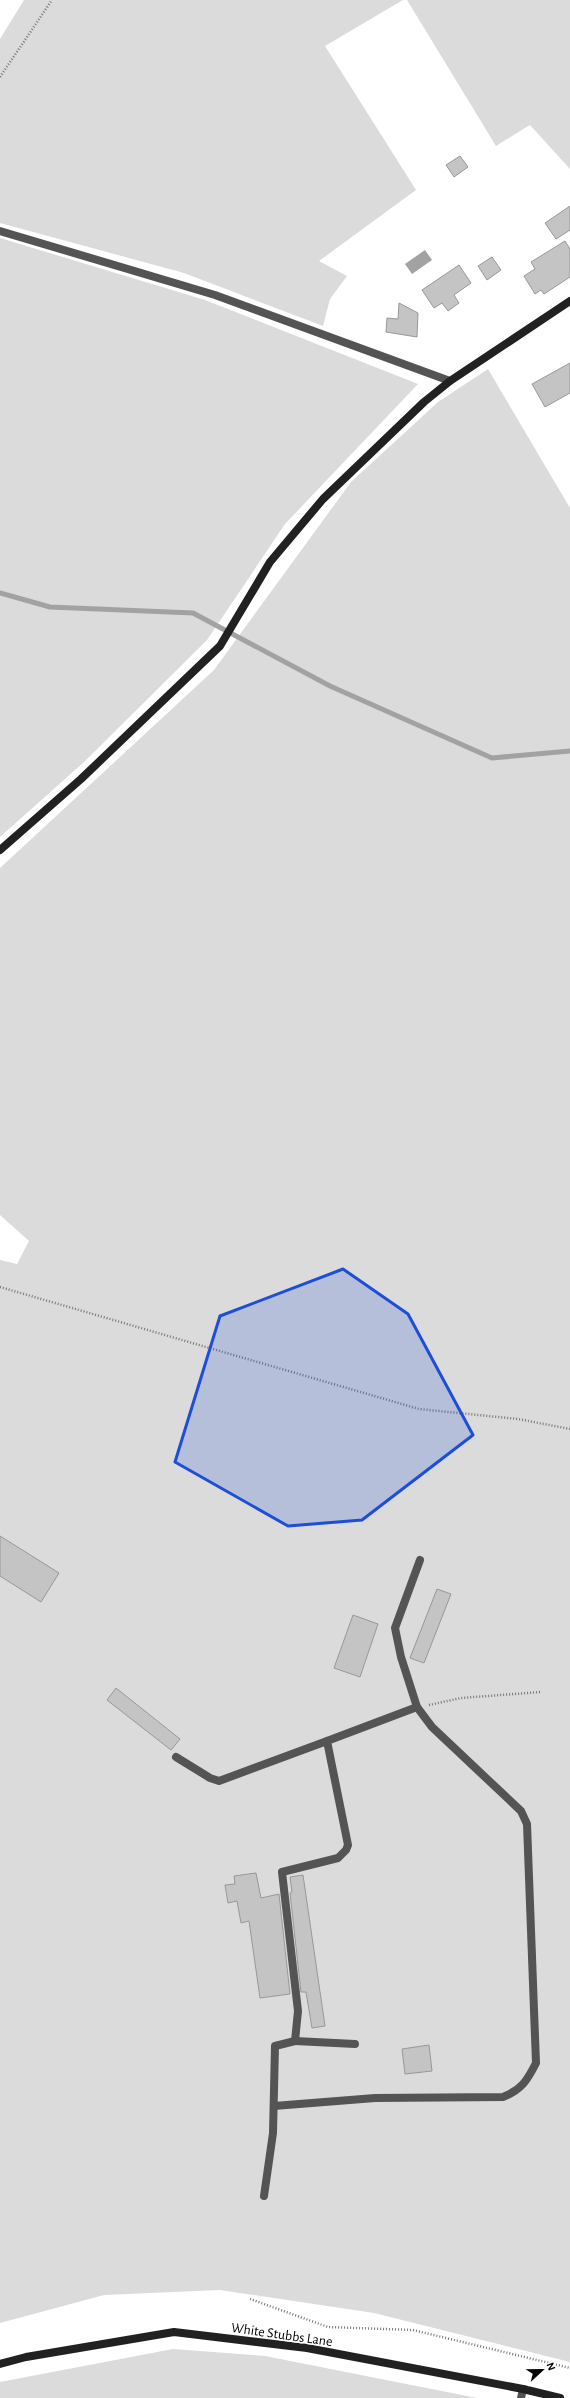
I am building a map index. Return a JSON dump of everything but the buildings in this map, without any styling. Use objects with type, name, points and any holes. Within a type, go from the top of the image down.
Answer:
[{"type":"street","points":[[0,231],[215,295],[450,381]]},
{"type":"street","points":[[0,850],[81,779],[220,646],[270,562],[323,499],[424,402],[450,381],[570,301]]},
{"type":"street","points":[[274,2106],[374,2098],[503,2097],[518,2091],[527,2081],[536,2064],[527,1824],[521,1811],[432,1727],[417,1707],[401,1657],[395,1628],[420,1560]]},
{"type":"street","points":[[176,1756],[210,1778],[220,1781],[417,1707]]},
{"type":"street","points":[[295,2041],[298,2011],[282,1872],[338,1858],[346,1850],[348,1845],[327,1741]]},
{"type":"street","points":[[264,2196],[273,2133],[275,2046],[295,2041],[355,2044]]},
{"type":"street","name":"White Stubbs Lane","points":[[0,2364],[174,2332],[307,2348],[523,2389],[560,2398]]},
{"type":"street","points":[[521,2398],[523,2389]]},
{"type":"path","points":[[0,77],[52,0]]},
{"type":"path","points":[[0,1288],[419,1409],[518,1419],[570,1429]]},
{"type":"path","points":[[417,1707],[461,1698],[541,1692]]},
{"type":"path","points":[[250,2299],[328,2327],[413,2330],[570,2368]]},
{"type":"highlighted area","points":[[343,1269],[408,1314],[473,1435],[362,1520],[288,1526],[175,1462],[220,1316]]},
{"type":"shaded area","points":[[24,0],[403,0],[325,46],[416,190],[319,261],[347,276],[330,299],[323,326],[184,273],[0,223],[0,39]]},
{"type":"shaded area","points":[[407,0],[570,0],[570,169],[530,125],[496,146]]},
{"type":"shaded area","points":[[0,238],[205,300],[418,384],[285,524],[207,640],[84,762],[0,837]]},
{"type":"shaded area","points":[[425,250],[432,260],[412,274],[405,264]]},
{"type":"shaded area","points":[[488,369],[570,508],[570,2362],[374,2313],[220,2290],[104,2295],[0,2323],[0,1260],[17,1264],[29,1241],[0,1215],[0,868],[214,670],[351,482],[438,402]]},
{"type":"shaded area","points":[[173,2349],[265,2356],[477,2398],[0,2398],[0,2382]]},
{"type":"waterway","points":[[0,593],[50,607],[193,613],[330,686],[492,758],[570,751]]}]
